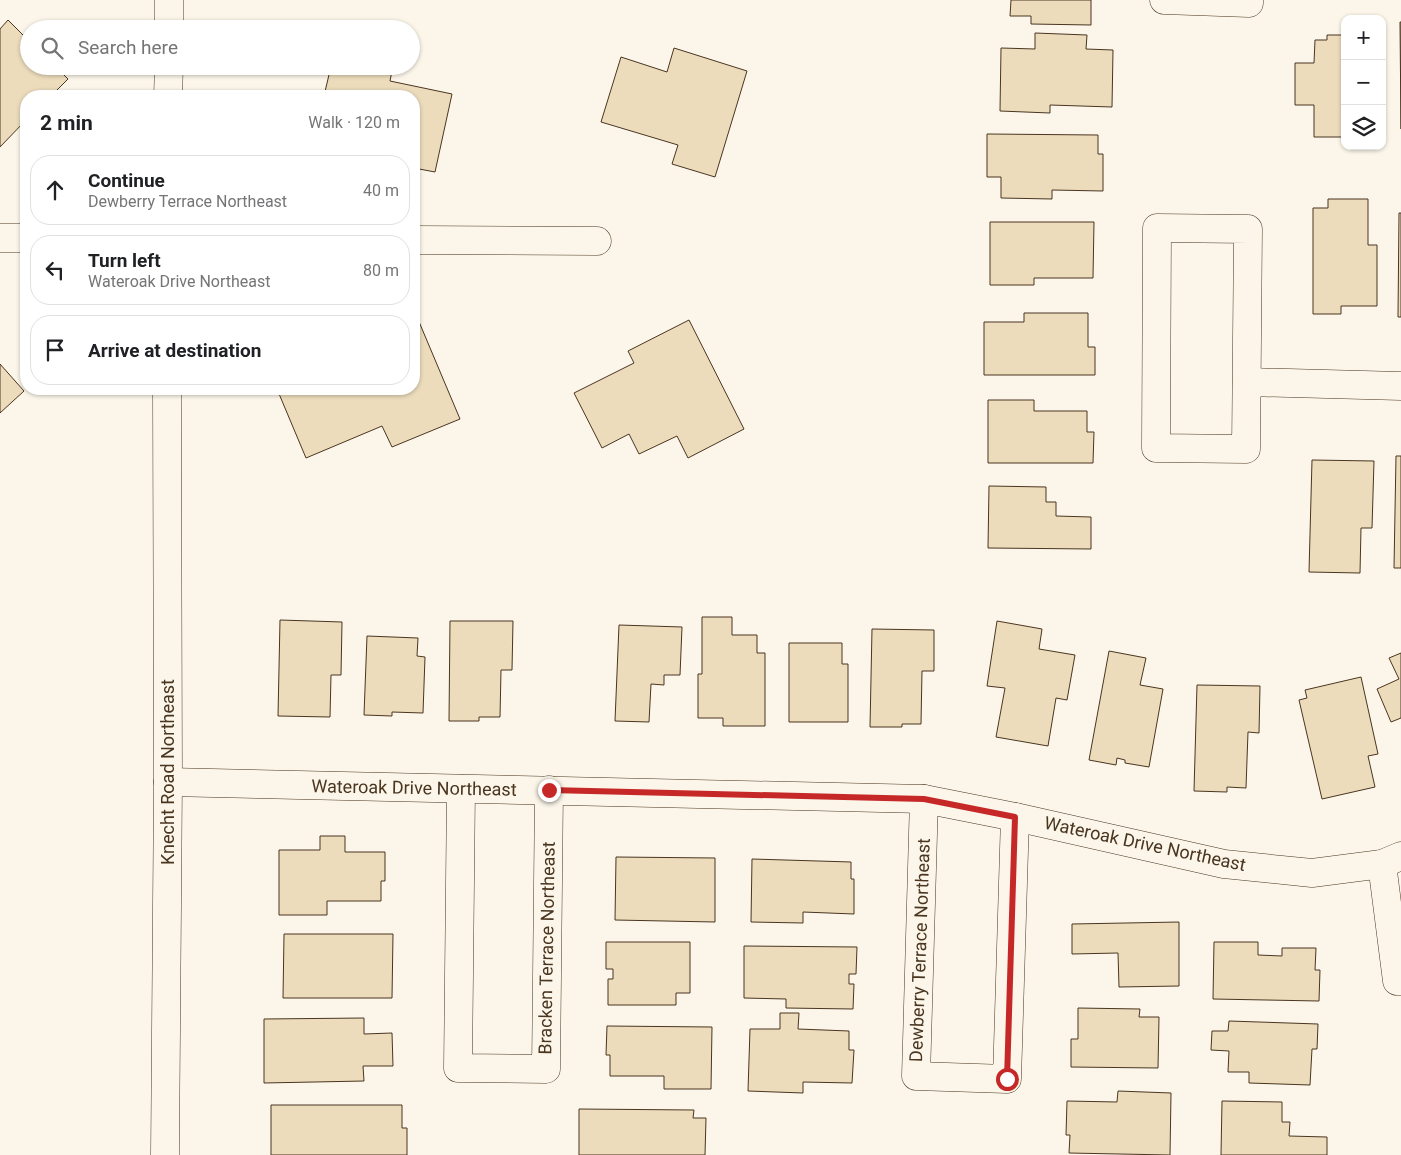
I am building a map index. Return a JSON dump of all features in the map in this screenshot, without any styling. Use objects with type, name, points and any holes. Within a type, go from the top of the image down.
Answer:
[{"type":"street","points":[[169,0],[169,20]]},
{"type":"street","points":[[1164,0],[1249,3],[1249,0]]},
{"type":"street","points":[[168,90],[169,75]]},
{"type":"street","points":[[1157,228],[1248,229],[1247,382],[1246,450],[1156,448],[1157,228]]},
{"type":"street","points":[[0,238],[20,238]]},
{"type":"street","points":[[420,240],[597,241]]},
{"type":"street","points":[[1247,382],[1401,386]]},
{"type":"street","name":"Knecht Road Northeast","points":[[165,1155],[168,782],[167,395]]},
{"type":"street","name":"Wateroak Drive Northeast","points":[[168,782],[924,799],[1015,817],[1224,864],[1312,873],[1392,860]]},
{"type":"street","name":"Bracken Terrace Northeast","points":[[461,789],[458,1068],[546,1069],[549,790]]},
{"type":"street","name":"Dewberry Terrace Northeast","points":[[924,799],[916,1076],[1007,1079],[1015,817]]},
{"type":"street","points":[[1392,860],[1397,981],[1401,981]]},
{"type":"building","points":[[1011,0],[1091,0],[1091,25],[1031,24],[1031,16],[1010,16]]},
{"type":"building","points":[[8,20],[20,32],[20,75],[64,75],[68,79],[57,90],[20,90],[20,126],[0,147],[0,29]]},
{"type":"building","points":[[1400,22],[1401,22],[1401,129]]},
{"type":"building","points":[[1035,33],[1087,35],[1086,49],[1113,50],[1112,107],[1050,105],[1050,113],[1000,111],[1001,48],[1035,49]]},
{"type":"building","points":[[1327,35],[1341,35],[1341,137],[1314,137],[1314,105],[1295,105],[1295,63],[1314,63],[1315,40],[1327,40]]},
{"type":"building","points":[[674,48],[747,71],[715,177],[672,164],[678,145],[601,122],[621,57],[667,72]]},
{"type":"building","points":[[329,75],[391,75],[390,81],[452,94],[435,172],[420,169],[420,90],[325,90]]},
{"type":"building","points":[[987,134],[1098,135],[1098,154],[1103,154],[1103,191],[1052,190],[1052,199],[1001,198],[1001,177],[987,177]]},
{"type":"building","points":[[1328,199],[1368,199],[1368,245],[1377,245],[1377,306],[1341,306],[1341,314],[1313,314],[1313,208],[1328,208]]},
{"type":"building","points":[[1399,213],[1401,213],[1401,317],[1398,317]]},
{"type":"building","points":[[990,222],[1094,222],[1093,278],[1034,278],[1034,285],[990,285]]},
{"type":"building","points":[[1024,313],[1088,313],[1088,347],[1095,347],[1095,375],[984,375],[984,322],[1024,322]]},
{"type":"building","points":[[689,320],[744,429],[688,458],[677,436],[639,454],[629,434],[602,448],[574,393],[634,363],[628,351]]},
{"type":"building","points":[[420,324],[460,419],[392,447],[382,426],[306,458],[280,395],[420,395]]},
{"type":"building","points":[[0,364],[20,386],[20,395],[0,413]]},
{"type":"building","points":[[988,400],[1034,400],[1034,411],[1087,411],[1087,432],[1094,432],[1093,463],[988,463]]},
{"type":"building","points":[[1396,456],[1401,456],[1401,568],[1394,568]]},
{"type":"building","points":[[1312,460],[1374,461],[1372,528],[1361,528],[1360,573],[1309,572]]},
{"type":"building","points":[[989,486],[1046,487],[1046,502],[1056,502],[1056,516],[1091,517],[1091,549],[988,548]]},
{"type":"building","points":[[702,617],[732,617],[732,635],[757,635],[757,653],[765,653],[765,726],[723,726],[723,718],[698,718],[698,674],[702,674]]},
{"type":"building","points":[[280,620],[342,622],[341,675],[331,675],[330,717],[278,716]]},
{"type":"building","points":[[450,621],[513,621],[512,670],[501,670],[500,717],[479,717],[479,721],[449,721]]},
{"type":"building","points":[[997,621],[1042,629],[1039,649],[1075,655],[1067,700],[1056,698],[1048,746],[996,737],[1005,688],[987,686]]},
{"type":"building","points":[[619,625],[682,627],[680,675],[664,675],[664,685],[651,684],[649,722],[615,721]]},
{"type":"building","points":[[872,629],[934,630],[934,671],[922,671],[921,724],[902,724],[902,727],[870,727]]},
{"type":"building","points":[[367,636],[418,638],[417,656],[425,657],[423,713],[392,712],[392,716],[364,715]]},
{"type":"building","points":[[789,643],[842,643],[842,664],[848,664],[848,722],[789,722]]},
{"type":"building","points":[[1109,651],[1146,658],[1140,685],[1163,689],[1149,767],[1125,763],[1125,760],[1117,758],[1116,765],[1089,760]]},
{"type":"building","points":[[1401,653],[1401,718],[1391,722],[1377,689],[1399,679],[1389,658]]},
{"type":"building","points":[[1361,677],[1378,754],[1368,756],[1375,787],[1322,799],[1299,700],[1307,698],[1305,690]]},
{"type":"building","points":[[1197,685],[1260,686],[1259,733],[1248,732],[1246,788],[1227,787],[1227,792],[1194,791]]},
{"type":"building","points":[[320,836],[345,836],[345,852],[385,852],[385,881],[381,881],[381,901],[327,901],[327,915],[279,915],[279,850],[320,850]]},
{"type":"building","points":[[616,857],[715,858],[715,922],[615,920]]},
{"type":"building","points":[[752,859],[851,862],[851,879],[854,879],[854,914],[803,912],[803,923],[751,922]]},
{"type":"building","points":[[1179,922],[1179,986],[1119,987],[1118,953],[1072,954],[1072,924]]},
{"type":"building","points":[[284,934],[393,934],[392,998],[283,998]]},
{"type":"building","points":[[606,942],[690,942],[690,993],[676,993],[676,1005],[608,1005],[608,979],[613,979],[613,969],[606,969]]},
{"type":"building","points":[[1214,942],[1258,942],[1258,955],[1282,956],[1282,948],[1316,948],[1315,970],[1320,970],[1319,1001],[1213,999]]},
{"type":"building","points":[[744,946],[857,947],[856,974],[849,974],[849,984],[854,984],[853,1009],[786,1008],[786,999],[744,998]]},
{"type":"building","points":[[1078,1008],[1140,1009],[1139,1017],[1159,1017],[1158,1068],[1071,1067],[1071,1039],[1078,1039]]},
{"type":"building","points":[[780,1013],[799,1013],[798,1029],[849,1031],[849,1050],[854,1050],[852,1083],[803,1082],[803,1093],[748,1091],[750,1029],[780,1029]]},
{"type":"building","points":[[364,1018],[364,1034],[392,1033],[393,1066],[363,1066],[364,1081],[264,1083],[264,1019]]},
{"type":"building","points":[[1229,1021],[1318,1024],[1317,1049],[1312,1049],[1310,1085],[1249,1083],[1249,1072],[1228,1072],[1229,1051],[1211,1050],[1212,1031],[1228,1031]]},
{"type":"building","points":[[607,1026],[712,1027],[711,1089],[664,1089],[664,1076],[610,1076],[610,1055],[606,1055]]},
{"type":"building","points":[[1118,1091],[1171,1093],[1170,1155],[1069,1153],[1070,1135],[1066,1135],[1067,1101],[1117,1102]]},
{"type":"building","points":[[1222,1101],[1282,1102],[1282,1122],[1290,1122],[1289,1136],[1327,1137],[1327,1155],[1221,1155]]},
{"type":"building","points":[[271,1105],[402,1105],[402,1128],[407,1128],[407,1155],[271,1155]]},
{"type":"building","points":[[579,1109],[694,1110],[693,1118],[706,1118],[705,1155],[579,1155]]},
{"type":"route","points":[[549,790],[924,799],[1015,817],[1007,1079]]}]
